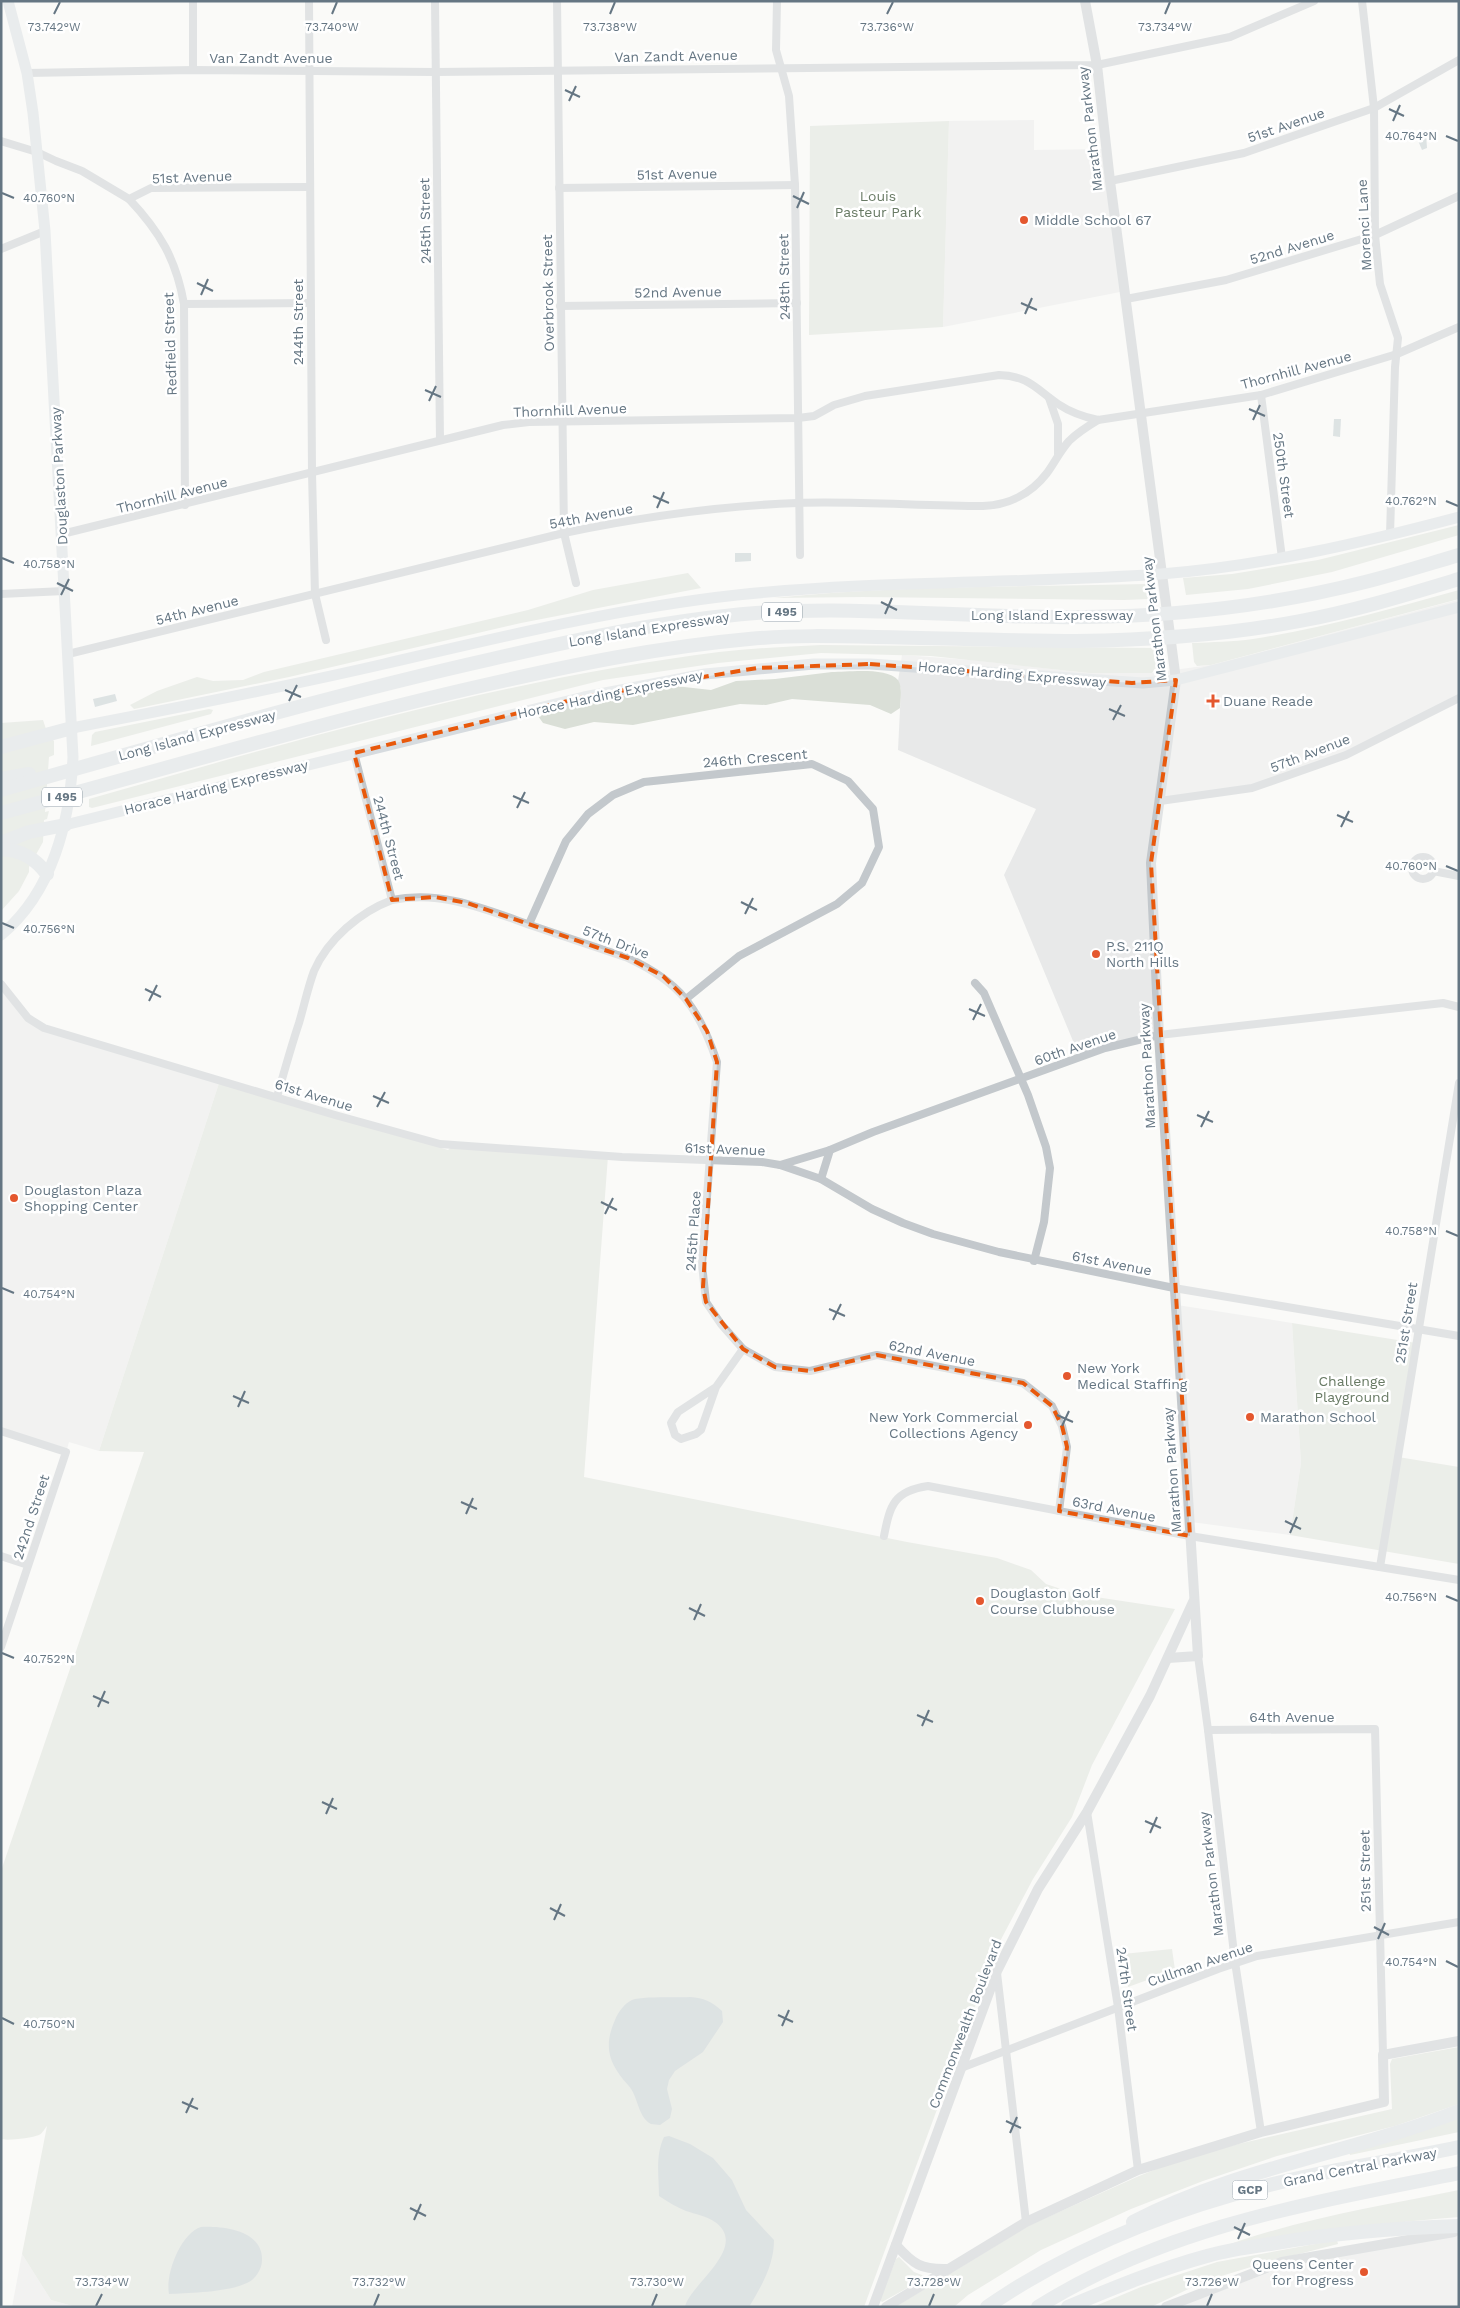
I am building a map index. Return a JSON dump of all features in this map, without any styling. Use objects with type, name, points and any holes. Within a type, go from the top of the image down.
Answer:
[{"type":"highway","name":"Long Island Expressway","points":[[1,790],[425,674],[618,632],[689,620],[758,613],[829,611],[1083,618],[1156,615],[1227,608],[1294,597],[1367,581],[1459,555]]},
{"type":"highway","name":"Long Island Expressway","points":[[1,813],[122,781],[317,725],[622,655],[693,644],[755,638],[824,636],[1077,641],[1157,639],[1230,632],[1300,621],[1377,604],[1459,579]]},
{"type":"highway","points":[[1,747],[73,733]]},
{"type":"highway","points":[[1,779],[116,758]]},
{"type":"highway","points":[[1,819],[122,781]]},
{"type":"highway","points":[[1,843],[66,819]]},
{"type":"highway","points":[[1,849],[13,850],[32,857],[47,874]]},
{"type":"highway","points":[[1053,2268],[1099,2240],[1153,2212],[1207,2189],[1263,2170],[1429,2123],[1459,2111]]},
{"type":"highway","name":"Grand Central Parkway","points":[[987,2307],[1053,2268],[1116,2237],[1171,2215],[1247,2191],[1315,2175],[1459,2147]]},
{"type":"highway","name":"Grand Central Parkway","points":[[1038,2307],[1116,2265],[1181,2239],[1248,2218],[1459,2174]]},
{"type":"highway","points":[[1068,2307],[1126,2284],[1208,2256],[1298,2239],[1349,2232],[1459,2226]]},
{"type":"main road","name":"Douglaston Parkway","points":[[1,936],[24,911],[47,874],[66,819],[72,775],[73,733],[44,231],[37,152],[27,74],[6,6]]},
{"type":"main road","points":[[73,733],[553,625],[676,602],[801,589],[1163,574],[1282,558],[1390,535],[1459,517]]},
{"type":"main road","name":"Horace Harding Expressway","points":[[66,819],[354,753],[593,695],[705,674],[814,664],[870,664],[929,666],[1132,683],[1176,680],[1459,607]]},
{"type":"street","points":[[193,1],[193,70]]},
{"type":"street","name":"244th Street","points":[[309,1],[310,303],[315,594],[326,640]]},
{"type":"street","name":"245th Street","points":[[435,1],[440,440]]},
{"type":"street","name":"Overbrook Street","points":[[557,1],[561,422],[564,532],[576,583]]},
{"type":"street","name":"248th Street","points":[[777,1],[776,50],[789,96],[795,185],[800,555]]},
{"type":"street","name":"Marathon Parkway","points":[[1085,1],[1097,65],[1110,181],[1176,680],[1151,863],[1159,1035],[1198,1656],[1236,1962],[1261,2132]]},
{"type":"street","name":"Van Zandt Avenue","points":[[27,74],[193,70],[435,72],[1097,65],[1230,37],[1314,1]]},
{"type":"street","name":"Morenci Lane","points":[[1362,1],[1374,108],[1375,235],[1380,284],[1398,338],[1394,367],[1390,535]]},
{"type":"street","name":"51st Avenue","points":[[1110,181],[1244,153],[1374,108],[1459,60]]},
{"type":"street","points":[[1,141],[37,152],[82,171],[129,199]]},
{"type":"street","name":"51st Avenue","points":[[559,188],[795,185]]},
{"type":"street","name":"51st Avenue","points":[[129,199],[151,188],[310,187]]},
{"type":"street","name":"52nd Avenue","points":[[1126,299],[1226,280],[1375,235],[1459,196]]},
{"type":"street","name":"Redfield Street","points":[[129,199],[155,228],[164,243],[180,284],[184,304],[185,505]]},
{"type":"street","points":[[1,249],[44,231]]},
{"type":"street","points":[[184,304],[310,303]]},
{"type":"street","name":"52nd Avenue","points":[[560,306],[797,303]]},
{"type":"street","name":"Thornhill Avenue","points":[[62,534],[503,425],[561,422],[798,418],[814,416],[834,405],[865,396],[999,375],[1014,376],[1029,382],[1049,398],[1073,412],[1098,420],[1261,395],[1397,354],[1459,327]]},
{"type":"street","name":"250th Street","points":[[1261,395],[1282,558]]},
{"type":"street","points":[[1049,398],[1058,424],[1058,454]]},
{"type":"street","name":"54th Avenue","points":[[68,654],[564,532],[678,513],[799,503],[992,506],[1017,498],[1033,487],[1046,474],[1058,454],[1077,434],[1098,420]]},
{"type":"street","points":[[1,594],[64,590]]},
{"type":"street","name":"57th Avenue","points":[[1160,801],[1252,788],[1346,755],[1459,698]]},
{"type":"street","name":"244th Street","points":[[277,1097],[312,978],[320,959],[335,939],[356,920],[377,906],[392,900],[354,753]]},
{"type":"street","name":"246th Crescent","points":[[529,924],[566,841],[588,814],[614,795],[644,782],[812,764],[848,781],[873,809],[879,847],[862,883],[836,904],[739,956],[686,999]]},
{"type":"street","points":[[1433,871],[1459,876]]},
{"type":"street","name":"57th Drive","points":[[392,900],[422,897],[448,899],[628,958],[653,970],[673,984],[686,999],[707,1031],[717,1062],[710,1161]]},
{"type":"street","points":[[975,983],[984,993],[1021,1080],[1046,1147],[1050,1168],[1044,1222],[1034,1261]]},
{"type":"street","name":"61st Avenue","points":[[1,984],[28,1018],[44,1028],[335,1115],[440,1144],[710,1161],[762,1162],[780,1165],[821,1179],[872,1209],[903,1223],[964,1243],[1034,1261],[1174,1288],[1459,1336]]},
{"type":"street","name":"60th Avenue","points":[[780,1165],[810,1154],[830,1150],[873,1132],[1021,1080],[1086,1054],[1159,1035],[1443,1003],[1459,1007]]},
{"type":"street","name":"251st Street","points":[[1380,1568],[1459,1083]]},
{"type":"street","points":[[821,1179],[830,1150]]},
{"type":"street","name":"245th Place","points":[[710,1161],[702,1264],[703,1287],[706,1302],[721,1324],[743,1349]]},
{"type":"street","points":[[716,1387],[688,1404],[675,1417],[671,1423],[672,1429],[681,1439],[696,1434],[700,1430],[716,1387],[743,1349]]},
{"type":"street","name":"62nd Avenue","points":[[743,1349],[775,1367],[810,1371],[877,1356],[1022,1383],[1052,1406],[1062,1426],[1067,1447],[1059,1511]]},
{"type":"street","name":"242nd Street","points":[[1,1431],[66,1452],[1,1648]]},
{"type":"street","name":"63rd Avenue","points":[[884,1536],[889,1512],[898,1497],[911,1488],[928,1486],[1190,1536],[1459,1580]]},
{"type":"street","points":[[1,1556],[28,1565]]},
{"type":"street","name":"Commonwealth Boulevard","points":[[873,2307],[997,1971],[1038,1889],[1087,1812],[1150,1696],[1194,1601]]},
{"type":"street","points":[[1168,1658],[1198,1656]]},
{"type":"street","name":"251st Street","points":[[1261,2132],[1384,2102],[1375,1729]]},
{"type":"street","name":"64th Avenue","points":[[1208,1730],[1375,1729]]},
{"type":"street","name":"247th Street","points":[[1087,1812],[1118,2007],[1138,2170]]},
{"type":"street","name":"Cullman Avenue","points":[[961,2068],[1236,1962],[1257,1956],[1459,1922]]},
{"type":"street","points":[[997,1971],[1026,2222]]},
{"type":"street","points":[[1383,2054],[1459,2041]]},
{"type":"street","points":[[886,2307],[1026,2222],[1138,2170],[1261,2132]]},
{"type":"street","points":[[1166,2307],[1282,2262],[1459,2231]]},
{"type":"street","points":[[896,2245],[918,2266],[932,2270],[949,2269]]},
{"type":"highlighted area","points":[[870,664],[1132,683],[1176,680],[1151,863],[1190,1536],[1059,1511],[1067,1447],[1062,1426],[1052,1406],[1023,1383],[877,1355],[810,1371],[775,1367],[743,1349],[706,1302],[703,1287],[717,1062],[707,1031],[686,999],[663,976],[628,958],[467,903],[435,897],[392,900],[354,753],[584,697],[757,668]]},
{"type":"shaded area","points":[[1034,120],[1034,150],[1106,149],[1125,291],[943,327],[949,121]]},
{"type":"shaded area","points":[[1426,134],[1427,148],[1422,150],[1417,138]]},
{"type":"shaded area","points":[[1334,419],[1341,419],[1340,437],[1333,436]]},
{"type":"shaded area","points":[[735,553],[751,553],[751,561],[735,562]]},
{"type":"shaded area","points":[[1457,600],[1459,608],[1459,697],[1359,748],[1259,788],[1161,800],[1152,863],[1158,1034],[1078,1053],[1004,875],[1036,809],[898,750],[901,689],[898,681],[902,655],[971,660],[1089,673],[1151,673],[1211,665]]},
{"type":"shaded area","points":[[115,694],[117,701],[95,707],[93,699]]},
{"type":"shaded area","name":"Douglaston Plaza Shopping Center","points":[[1,984],[35,1023],[220,1080],[99,1451],[69,1442],[66,1452],[1,1431]]},
{"type":"shaded area","points":[[1177,1305],[1292,1323],[1301,1463],[1290,1535],[1191,1522]]},
{"type":"shaded area","points":[[690,1997],[703,1999],[722,2011],[723,2022],[703,2052],[675,2071],[669,2080],[667,2089],[672,2109],[670,2118],[660,2125],[651,2124],[646,2121],[632,2090],[612,2062],[609,2047],[611,2030],[620,2011],[632,2000]]},
{"type":"shaded area","points":[[669,2136],[690,2144],[713,2158],[732,2180],[746,2210],[774,2240],[770,2266],[763,2283],[749,2307],[685,2307],[696,2288],[715,2266],[726,2243],[724,2232],[715,2222],[682,2209],[659,2196],[659,2151],[664,2137]]},
{"type":"shaded area","name":"Queens Center for Progress","points":[[1459,2224],[1459,2307],[1177,2307],[1295,2263]]},
{"type":"shaded area","points":[[201,2227],[230,2229],[249,2236],[261,2250],[262,2260],[259,2271],[252,2280],[235,2287],[212,2291],[169,2294],[168,2286],[176,2255],[187,2237]]},
{"type":"shaded area","points":[[22,2254],[51,2300],[76,2307],[12,2307]]},
{"type":"green space","name":"Louis Pasteur Park","points":[[949,121],[943,327],[809,335],[810,126]]},
{"type":"green space","points":[[1459,525],[1459,535],[1332,572],[1248,589],[1186,595],[1183,578],[1232,574],[1318,560]]},
{"type":"green space","points":[[688,573],[701,588],[521,623],[289,677],[134,709],[130,705],[157,691],[197,677],[213,681],[243,680],[264,672],[528,610],[593,590]]},
{"type":"green space","points":[[1147,584],[1149,599],[773,598],[913,589]]},
{"type":"green space","points":[[1459,590],[1459,599],[1211,665],[1197,666],[1194,662],[1192,643],[1245,640],[1279,635],[1331,624]]},
{"type":"green space","points":[[821,645],[1155,648],[1158,662],[1152,673],[1089,673],[931,656],[821,653],[718,663],[603,680],[92,808],[89,807],[89,799],[323,734],[480,695],[559,678],[719,652]]},
{"type":"green space","points":[[867,671],[893,676],[898,680],[900,687],[900,708],[891,714],[870,705],[792,699],[766,705],[740,704],[633,725],[594,722],[565,729],[543,723],[538,716],[566,706],[675,686],[711,690],[736,681],[775,679],[832,672]]},
{"type":"green space","points":[[209,709],[213,710],[211,714],[91,746],[92,735],[95,732]]},
{"type":"green space","points":[[43,720],[49,738],[54,741],[54,755],[49,757],[45,812],[49,811],[47,819],[44,820],[43,842],[29,867],[29,872],[19,891],[1,911],[1,723]]},
{"type":"green space","points":[[220,1080],[448,1150],[453,1145],[608,1156],[584,1477],[907,1542],[997,1558],[1031,1570],[1046,1584],[1076,1594],[1175,1609],[1092,1765],[1072,1817],[1033,1879],[997,1947],[864,2307],[76,2307],[51,2300],[22,2254],[47,2126],[42,2133],[36,2136],[1,2139],[1,1871],[144,1452],[99,1451]]},
{"type":"green space","name":"Challenge Playground","points":[[1292,1323],[1416,1343],[1398,1457],[1459,1467],[1459,1564],[1290,1535],[1301,1463]]},
{"type":"green space","points":[[1172,1949],[1175,1970],[1128,1987],[1123,1954]]},
{"type":"green space","points":[[1459,2047],[1459,2104],[1395,2126],[1277,2156],[1203,2181],[1131,2209],[1041,2250],[968,2295],[954,2307],[895,2307],[1030,2225],[1169,2164],[1234,2145],[1392,2109],[1390,2064],[1392,2059]]},
{"type":"green space","points":[[1459,2116],[1459,2132],[1350,2155],[1349,2151]]},
{"type":"green space","points":[[1459,2190],[1459,2217],[1366,2227],[1212,2251],[1242,2240],[1303,2223]]},
{"type":"green space","points":[[1337,2240],[1338,2244],[1264,2263],[1205,2281],[1151,2307],[1093,2307],[1141,2287],[1217,2262]]},
{"type":"green space","points":[[899,2257],[914,2272],[927,2277],[882,2302],[880,2300],[896,2259]]},
{"type":"place","name":"Middle School 67","points":[[1024,220]]},
{"type":"place","name":"Duane Reade","points":[[1213,701]]},
{"type":"place","name":"P.S. 211Q North Hills","points":[[1096,954]]},
{"type":"place","name":"Douglaston Plaza Shopping Center","points":[[14,1198]]},
{"type":"place","name":"New York Medical Staffing","points":[[1067,1376]]},
{"type":"place","name":"Marathon School","points":[[1250,1417]]},
{"type":"place","name":"New York Commercial Collections Agency","points":[[1028,1425]]},
{"type":"place","name":"Douglaston Golf Course Clubhouse","points":[[980,1601]]},
{"type":"place","name":"Queens Center for Progress","points":[[1364,2272]]}]
